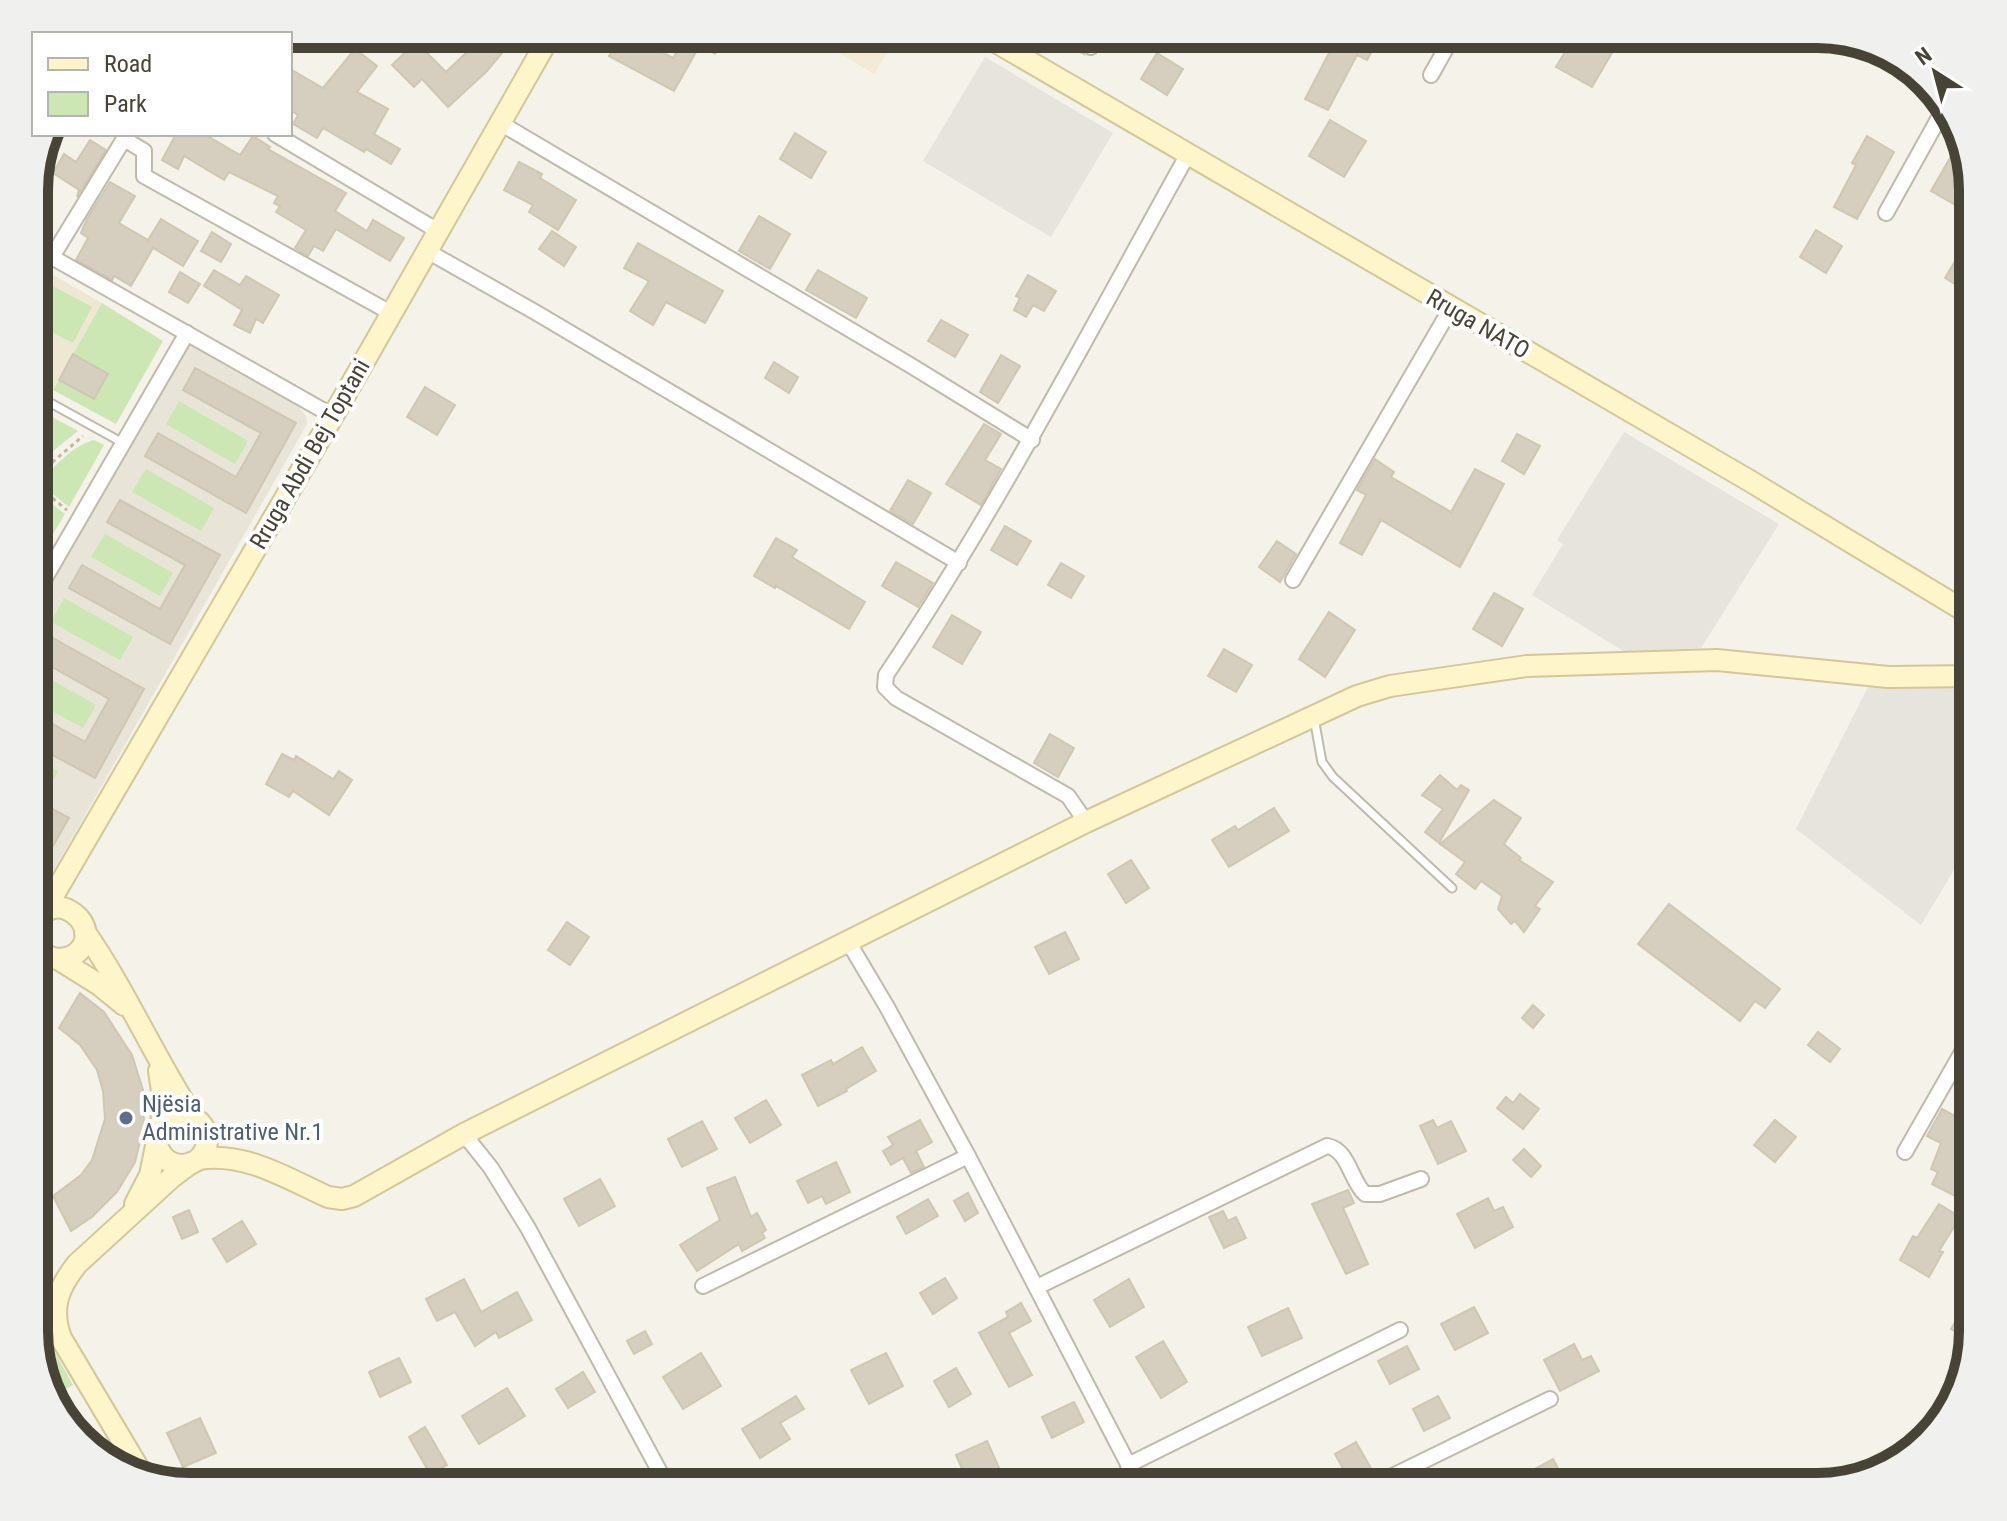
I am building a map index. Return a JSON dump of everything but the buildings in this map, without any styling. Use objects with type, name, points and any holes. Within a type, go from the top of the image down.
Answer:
[{"type":"street","name":"Rruga Abdi Bej Toptani","points":[[48,917],[66,873],[333,416],[543,48]]},
{"type":"street","name":"Rruga NATO","points":[[1006,48],[1750,481],[1959,608]]},
{"type":"street","points":[[1431,75],[1446,48]]},
{"type":"street","points":[[1886,213],[1939,118]]},
{"type":"street","points":[[500,123],[1032,440]]},
{"type":"street","points":[[52,257],[126,136],[144,151],[144,176],[391,313]]},
{"type":"street","points":[[278,136],[438,231]]},
{"type":"street","points":[[1086,822],[1080,809],[1068,796],[896,698],[885,687],[886,675],[959,563],[1032,440],[1188,154]]},
{"type":"street","points":[[427,251],[959,563]]},
{"type":"street","points":[[48,255],[333,416]]},
{"type":"street","points":[[1293,580],[1451,308]]},
{"type":"street","points":[[48,573],[187,333]]},
{"type":"street","points":[[156,1059],[162,1083],[159,1147],[168,1160],[175,1164],[214,1156],[236,1158],[328,1197],[342,1199],[354,1196],[464,1134],[1086,822],[1357,696],[1390,686],[1527,666],[1717,660],[1888,677],[1959,675]]},
{"type":"street","points":[[48,1321],[65,1279],[77,1264],[195,1161],[207,1145],[199,1123],[156,1059],[117,982],[82,925],[69,894],[66,873]]},
{"type":"street","points":[[48,913],[49,910],[65,908],[82,925],[84,941],[74,954],[48,940]]},
{"type":"street","points":[[48,943],[130,1010]]},
{"type":"street","points":[[849,943],[968,1156],[1132,1473]]},
{"type":"street","points":[[1905,1152],[1959,1058]]},
{"type":"street","points":[[124,1221],[144,1190],[154,1165],[159,1134],[169,1119],[177,1116],[199,1123],[266,1169]]},
{"type":"street","points":[[464,1134],[491,1168],[528,1228],[660,1473]]},
{"type":"street","points":[[1037,1287],[1327,1146],[1339,1150],[1365,1194],[1380,1194],[1421,1179]]},
{"type":"street","points":[[703,1286],[968,1156]]},
{"type":"street","points":[[1128,1465],[1400,1330]]},
{"type":"street","points":[[48,1331],[90,1389],[134,1461]]},
{"type":"street","points":[[1399,1473],[1550,1399]]},
{"type":"lane","points":[[48,402],[123,443]]},
{"type":"lane","points":[[1313,715],[1322,762],[1333,777],[1452,888]]},
{"type":"path","points":[[48,468],[87,433]]},
{"type":"path","points":[[48,493],[70,512]]},
{"type":"path","points":[[48,541],[53,542]]},
{"type":"shaded area","points":[[831,48],[890,48],[874,74]]},
{"type":"shaded area","points":[[985,57],[1113,133],[1051,237],[923,161]]},
{"type":"shaded area","points":[[48,272],[102,303],[48,398]]},
{"type":"shaded area","points":[[188,344],[299,407],[306,416],[307,424],[48,880],[48,581],[182,347]]},
{"type":"shaded area","points":[[1624,432],[1779,524],[1701,648],[1625,652],[1532,595],[1563,544],[1557,540]]},
{"type":"shaded area","points":[[1869,685],[1959,688],[1959,861],[1921,925],[1796,829]]},
{"type":"green space","points":[[48,283],[92,307],[73,343],[48,330]]},
{"type":"green space","points":[[102,303],[163,341],[116,424],[53,390],[59,380],[94,399],[108,375],[73,354]]},
{"type":"green space","points":[[179,401],[248,441],[235,464],[166,424]]},
{"type":"green space","points":[[48,415],[78,431],[48,455]]},
{"type":"green space","points":[[94,440],[104,445],[69,507],[49,491],[48,474],[73,450]]},
{"type":"green space","points":[[146,469],[214,508],[201,531],[132,492]]},
{"type":"green space","points":[[48,501],[65,514],[51,537],[48,537]]},
{"type":"green space","points":[[105,534],[173,573],[160,596],[91,557]]},
{"type":"green space","points":[[64,598],[133,637],[120,660],[51,622]]},
{"type":"green space","points":[[48,678],[96,705],[83,728],[48,709]]},
{"type":"green space","points":[[48,766],[58,771],[48,789]]},
{"type":"green space","points":[[50,1350],[54,1351],[73,1385],[62,1391]]},
{"type":"place","name":"Njësia Administrative Nr.1","points":[[126,1118]]}]
